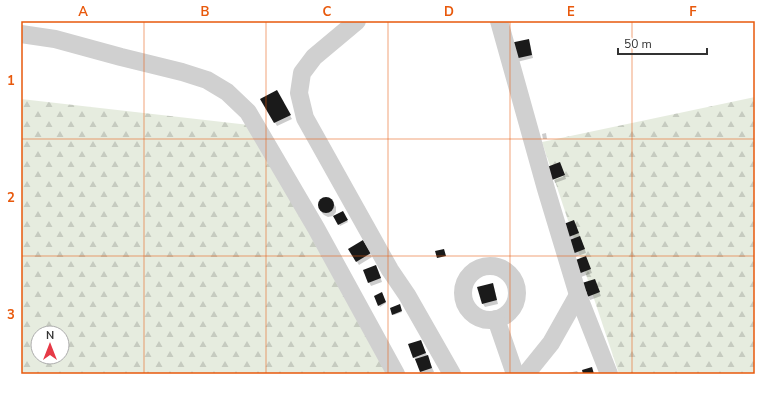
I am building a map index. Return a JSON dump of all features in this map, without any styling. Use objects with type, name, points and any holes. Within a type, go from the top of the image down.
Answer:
[{"type":"street","points":[[357,21],[314,57],[302,73],[299,93],[306,118],[390,270],[407,295],[452,374]]},
{"type":"street","points":[[498,21],[578,295],[609,374]]},
{"type":"street","points":[[21,34],[55,39],[182,72],[207,80],[227,92],[248,112],[316,228],[396,374]]},
{"type":"street","points":[[526,374],[551,343],[578,295]]},
{"type":"street","points":[[496,319],[515,374]]},
{"type":"green space","points":[[755,97],[755,374],[619,374],[542,142]]},
{"type":"green space","points":[[21,99],[249,125],[389,374],[21,374]]},
{"type":"building","points":[[529,39],[532,55],[514,59],[510,43]]},
{"type":"building","points":[[277,90],[291,115],[274,123],[260,99]]},
{"type":"building","points":[[560,162],[565,175],[552,180],[547,167]]},
{"type":"building","points":[[323,197],[329,197],[334,202],[332,211],[329,213],[323,213],[318,208],[318,202]]},
{"type":"building","points":[[343,211],[348,220],[338,225],[333,216]]},
{"type":"building","points":[[574,220],[579,233],[566,238],[561,225]]},
{"type":"building","points":[[580,236],[585,249],[572,254],[567,241]]},
{"type":"building","points":[[363,240],[371,253],[356,262],[348,249]]},
{"type":"building","points":[[444,249],[446,256],[437,258],[435,251]]},
{"type":"building","points":[[586,256],[591,269],[578,274],[573,261]]},
{"type":"building","points":[[376,265],[381,278],[368,283],[363,270]]},
{"type":"building","points":[[595,279],[600,292],[587,297],[582,283]]},
{"type":"building","points":[[493,283],[497,300],[482,304],[477,287]]},
{"type":"building","points":[[382,292],[386,302],[378,306],[374,296]]},
{"type":"building","points":[[400,304],[402,311],[392,315],[390,308]]},
{"type":"building","points":[[421,340],[426,353],[413,358],[408,344]]},
{"type":"building","points":[[428,355],[432,368],[420,372],[415,359]]},
{"type":"building","points":[[592,367],[594,374],[583,374],[582,370]]}]
